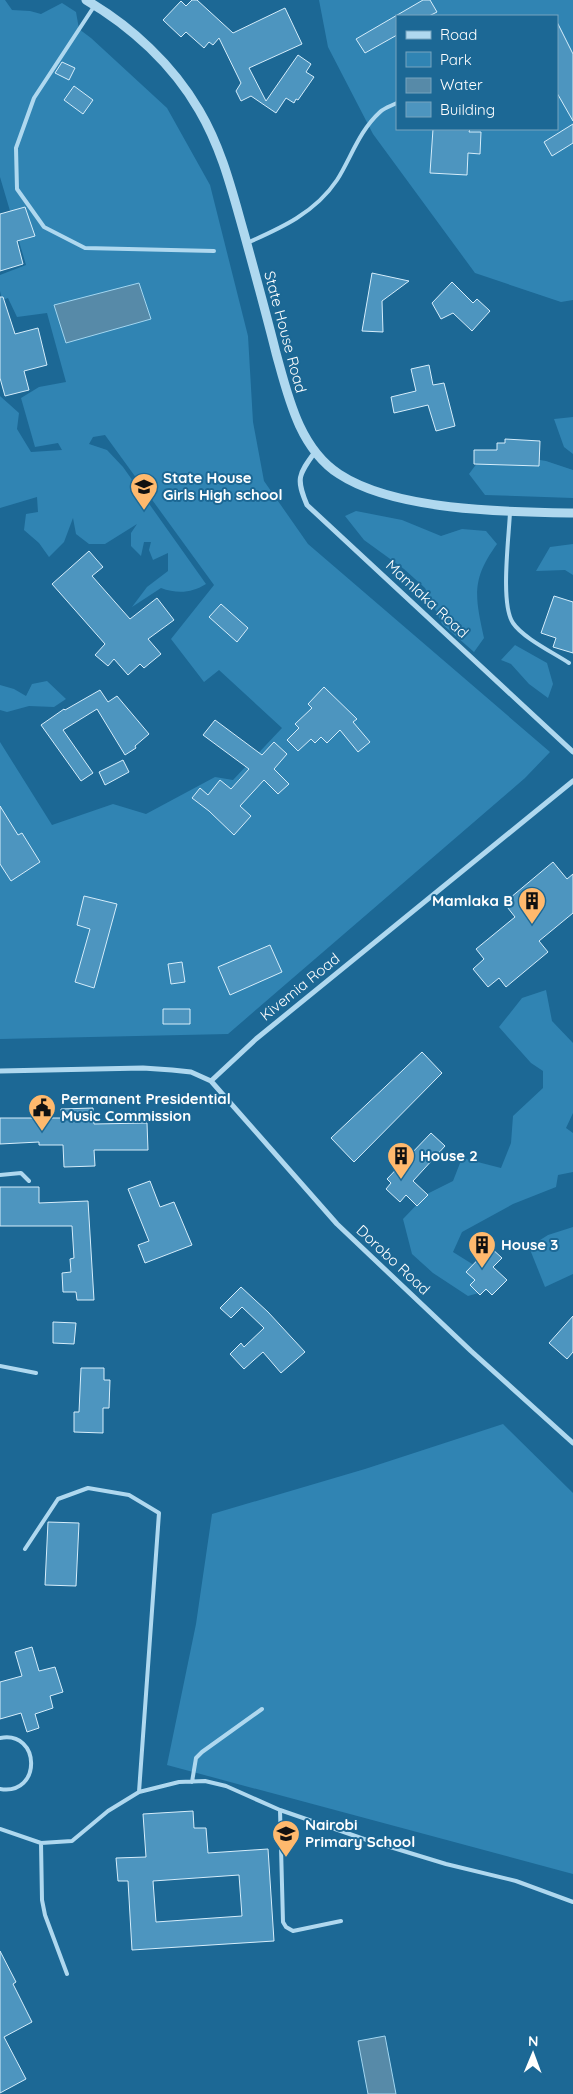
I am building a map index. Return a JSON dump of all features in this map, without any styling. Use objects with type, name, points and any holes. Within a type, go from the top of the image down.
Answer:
[{"type":"street","name":"State House Road","points":[[86,0],[119,22],[161,59],[199,110],[226,168],[290,403],[315,452],[338,474],[366,487],[398,497],[510,512],[573,513]]},
{"type":"street","name":"Mamlaka Road","points":[[315,452],[302,470],[299,487],[307,505],[573,752]]},
{"type":"street","name":"Kivemia Road","points":[[211,1081],[256,1039],[573,781]]},
{"type":"street","points":[[0,1071],[162,1069],[190,1072],[211,1081]]},
{"type":"street","name":"Dorobo Road","points":[[211,1081],[337,1224],[471,1351],[573,1443]]},
{"type":"lane","points":[[95,5],[34,98],[16,148],[17,189],[44,227],[85,248],[214,251]]},
{"type":"lane","points":[[247,244],[285,226],[310,211],[336,181],[363,132],[380,112],[396,104]]},
{"type":"lane","points":[[510,512],[506,596],[512,622],[520,632],[569,663]]},
{"type":"lane","points":[[0,1175],[21,1173],[29,1181]]},
{"type":"lane","points":[[0,1366],[36,1373]]},
{"type":"lane","points":[[25,1549],[58,1499],[88,1488],[129,1495],[159,1513],[139,1792]]},
{"type":"lane","points":[[192,1782],[196,1758],[262,1709]]},
{"type":"lane","points":[[0,1738],[14,1738],[22,1743],[28,1750],[32,1768],[29,1776],[23,1783],[15,1788],[0,1789]]},
{"type":"lane","points":[[0,1829],[41,1843],[72,1840],[108,1812],[139,1792],[179,1782],[205,1781],[226,1786],[280,1810],[364,1839],[446,1864],[516,1881],[573,1902]]},
{"type":"lane","points":[[280,1810],[283,1922],[286,1927],[293,1931],[341,1921]]},
{"type":"lane","points":[[41,1843],[42,1900],[45,1915],[67,1974]]},
{"type":"green space","name":"State House Girls High school","points":[[0,0],[5,0],[12,10],[41,14],[62,3],[76,12],[79,29],[167,108],[210,185],[248,336],[253,422],[264,481],[308,544],[550,752],[525,778],[228,1034],[0,1039],[0,742],[52,825],[113,804],[146,814],[215,777],[233,780],[282,728],[219,670],[204,682],[171,639],[214,585],[105,435],[93,437],[89,444],[107,450],[123,467],[206,584],[184,592],[161,588],[132,607],[147,587],[168,571],[168,553],[153,560],[149,550],[151,542],[144,542],[141,556],[131,546],[131,533],[137,524],[105,544],[89,544],[76,534],[73,518],[64,542],[49,557],[39,543],[24,530],[26,514],[38,512],[37,497],[0,508],[0,396],[19,413],[17,429],[31,452],[62,450],[58,443],[35,447],[21,398],[39,387],[66,382],[47,313],[17,317],[8,298],[2,300],[0,291],[0,275],[26,265],[0,177]]},
{"type":"green space","points":[[319,0],[573,0],[573,300],[561,302],[475,273],[373,134],[328,47]]},
{"type":"green space","points":[[573,417],[573,454],[564,447],[554,419]]},
{"type":"green space","points":[[486,451],[546,461],[573,470],[573,498],[485,495],[469,474]]},
{"type":"green space","points":[[356,511],[402,520],[441,536],[462,529],[486,531],[497,544],[479,578],[477,599],[484,638],[474,652],[442,624],[425,588],[404,569],[364,540],[345,516]]},
{"type":"green space","points":[[573,544],[573,575],[565,570],[536,571],[550,547]]},
{"type":"green space","points":[[515,645],[547,663],[553,684],[548,698],[529,684],[511,664],[501,660]]},
{"type":"green space","points":[[47,681],[66,699],[54,707],[29,706],[7,712],[0,710],[0,685],[14,689],[26,696],[32,684]]},
{"type":"green space","points":[[546,990],[552,1021],[573,1043],[573,1113],[566,1128],[573,1133],[573,1172],[558,1175],[556,1187],[513,1204],[462,1232],[453,1252],[477,1267],[493,1289],[468,1296],[433,1273],[412,1254],[403,1219],[427,1194],[453,1181],[462,1158],[501,1168],[511,1143],[513,1116],[543,1088],[543,1071],[531,1063],[499,1027],[522,998]]},
{"type":"green space","points":[[573,1227],[573,1274],[545,1287],[529,1247],[548,1235]]},
{"type":"green space","points":[[503,1424],[573,1493],[573,1874],[167,1765],[196,1624],[212,1514],[365,1469]]},
{"type":"water","points":[[139,283],[151,319],[66,343],[54,305]]},
{"type":"water","points":[[385,2036],[396,2094],[368,2094],[358,2041]]},
{"type":"building","points":[[192,0],[197,0],[233,33],[285,8],[302,44],[249,68],[266,101],[298,55],[311,64],[306,72],[314,77],[298,100],[296,99],[294,103],[286,98],[276,113],[251,96],[241,101],[236,91],[241,83],[219,38],[213,45],[209,42],[204,48],[186,32],[181,37],[163,20],[181,1],[186,6]]},
{"type":"building","points":[[423,0],[430,0],[437,12],[431,15],[397,15]]},
{"type":"building","points":[[396,16],[396,36],[365,53],[356,39]]},
{"type":"building","points":[[558,24],[573,54],[573,121],[558,95]]},
{"type":"building","points":[[62,62],[75,68],[69,80],[55,73]]},
{"type":"building","points":[[74,86],[93,100],[83,114],[64,100]]},
{"type":"building","points":[[573,124],[573,143],[552,156],[544,142]]},
{"type":"building","points":[[433,130],[470,130],[469,132],[481,132],[480,154],[468,153],[467,175],[430,173]]},
{"type":"building","points":[[25,207],[35,236],[17,241],[23,264],[0,271],[0,214]]},
{"type":"building","points":[[372,273],[409,281],[382,301],[383,332],[362,331]]},
{"type":"building","points":[[452,282],[473,303],[477,299],[490,311],[472,331],[453,313],[441,319],[432,303]]},
{"type":"building","points":[[0,297],[3,297],[15,334],[38,328],[47,365],[24,371],[29,390],[5,396],[0,378]]},
{"type":"building","points":[[429,365],[433,385],[444,383],[455,426],[436,431],[428,405],[394,413],[391,397],[416,391],[411,369]]},
{"type":"building","points":[[505,439],[540,441],[539,466],[474,464],[474,450],[497,450],[497,443],[505,443]]},
{"type":"building","points":[[89,551],[103,567],[92,576],[130,619],[157,598],[174,620],[148,639],[161,654],[144,668],[140,664],[128,675],[114,659],[108,666],[95,655],[105,644],[52,584]]},
{"type":"building","points":[[554,596],[573,602],[573,653],[553,647],[556,638],[541,633]]},
{"type":"building","points":[[221,604],[248,628],[237,642],[209,617]]},
{"type":"building","points":[[324,687],[357,719],[353,722],[370,742],[358,752],[340,730],[327,743],[321,737],[315,743],[311,739],[298,751],[287,740],[299,728],[295,724],[312,708],[308,704]]},
{"type":"building","points":[[100,690],[108,702],[117,696],[149,734],[135,746],[136,748],[125,755],[97,709],[63,730],[93,773],[81,781],[41,725],[64,709]]},
{"type":"building","points":[[215,720],[262,755],[274,742],[287,754],[274,769],[289,784],[278,794],[264,780],[240,806],[251,816],[234,835],[192,798],[200,788],[208,795],[220,780],[231,789],[249,769],[203,735]]},
{"type":"building","points":[[123,760],[129,772],[105,785],[99,772]]},
{"type":"building","points":[[0,806],[18,835],[22,833],[40,862],[11,881],[0,864]]},
{"type":"building","name":"Mamlaka B","points":[[553,862],[567,879],[573,874],[573,913],[539,941],[548,952],[506,987],[499,978],[488,987],[473,969],[484,959],[476,949],[515,917],[504,903]]},
{"type":"building","points":[[84,896],[117,904],[94,988],[75,982],[90,929],[77,925]]},
{"type":"building","points":[[270,945],[282,972],[230,995],[218,967]]},
{"type":"building","points":[[182,962],[185,982],[171,984],[168,964]]},
{"type":"building","points":[[163,1009],[190,1009],[190,1024],[163,1024]]},
{"type":"building","points":[[422,1052],[442,1073],[354,1162],[331,1138]]},
{"type":"building","points":[[93,1108],[94,1124],[147,1123],[148,1150],[94,1150],[95,1166],[64,1167],[63,1145],[39,1145],[39,1142],[0,1144],[0,1118],[61,1118],[61,1109]]},
{"type":"building","name":"House 2","points":[[431,1133],[445,1146],[413,1181],[428,1195],[417,1206],[406,1195],[400,1202],[386,1189],[391,1183],[387,1179]]},
{"type":"building","points":[[150,1181],[160,1207],[174,1202],[192,1245],[145,1263],[138,1245],[149,1241],[128,1189]]},
{"type":"building","points":[[0,1187],[39,1187],[39,1203],[88,1201],[94,1300],[77,1300],[76,1292],[63,1292],[62,1273],[71,1272],[70,1259],[74,1258],[72,1226],[0,1226]]},
{"type":"building","name":"House 3","points":[[490,1247],[502,1258],[493,1267],[507,1280],[492,1295],[486,1289],[480,1295],[470,1285],[475,1280],[466,1272]]},
{"type":"building","points":[[241,1287],[268,1312],[305,1352],[281,1373],[263,1352],[244,1369],[230,1354],[241,1343],[244,1347],[264,1328],[242,1307],[231,1318],[220,1308]]},
{"type":"building","points":[[573,1316],[573,1352],[567,1359],[549,1343]]},
{"type":"building","points":[[53,1322],[76,1323],[74,1344],[53,1343]]},
{"type":"building","points":[[81,1368],[104,1368],[104,1380],[110,1380],[109,1408],[103,1408],[103,1433],[74,1432],[74,1412],[79,1412]]},
{"type":"building","points":[[48,1522],[79,1523],[76,1586],[45,1585]]},
{"type":"building","points":[[32,1647],[39,1671],[55,1667],[63,1692],[50,1696],[53,1708],[35,1714],[39,1728],[27,1732],[21,1713],[0,1719],[0,1682],[22,1676],[15,1652]]},
{"type":"building","points":[[193,1811],[194,1828],[206,1828],[208,1853],[268,1849],[274,1941],[132,1950],[128,1881],[118,1881],[116,1858],[146,1857],[143,1814]],"holes":[[[239,1875],[242,1916],[156,1922],[153,1881]]]},
{"type":"building","points":[[0,1951],[16,1982],[13,1984],[32,2022],[4,2037],[26,2079],[0,2093]]},
{"type":"place","name":"State House Girls High school","points":[[144,511]]},
{"type":"place","name":"Mamlaka B","points":[[532,925]]},
{"type":"place","name":"Permanent Presidential Music Commission","points":[[42,1132]]},
{"type":"place","name":"House 2","points":[[401,1180]]},
{"type":"place","name":"House 3","points":[[482,1269]]},
{"type":"place","name":"Nairobi Primary School","points":[[286,1858]]}]
